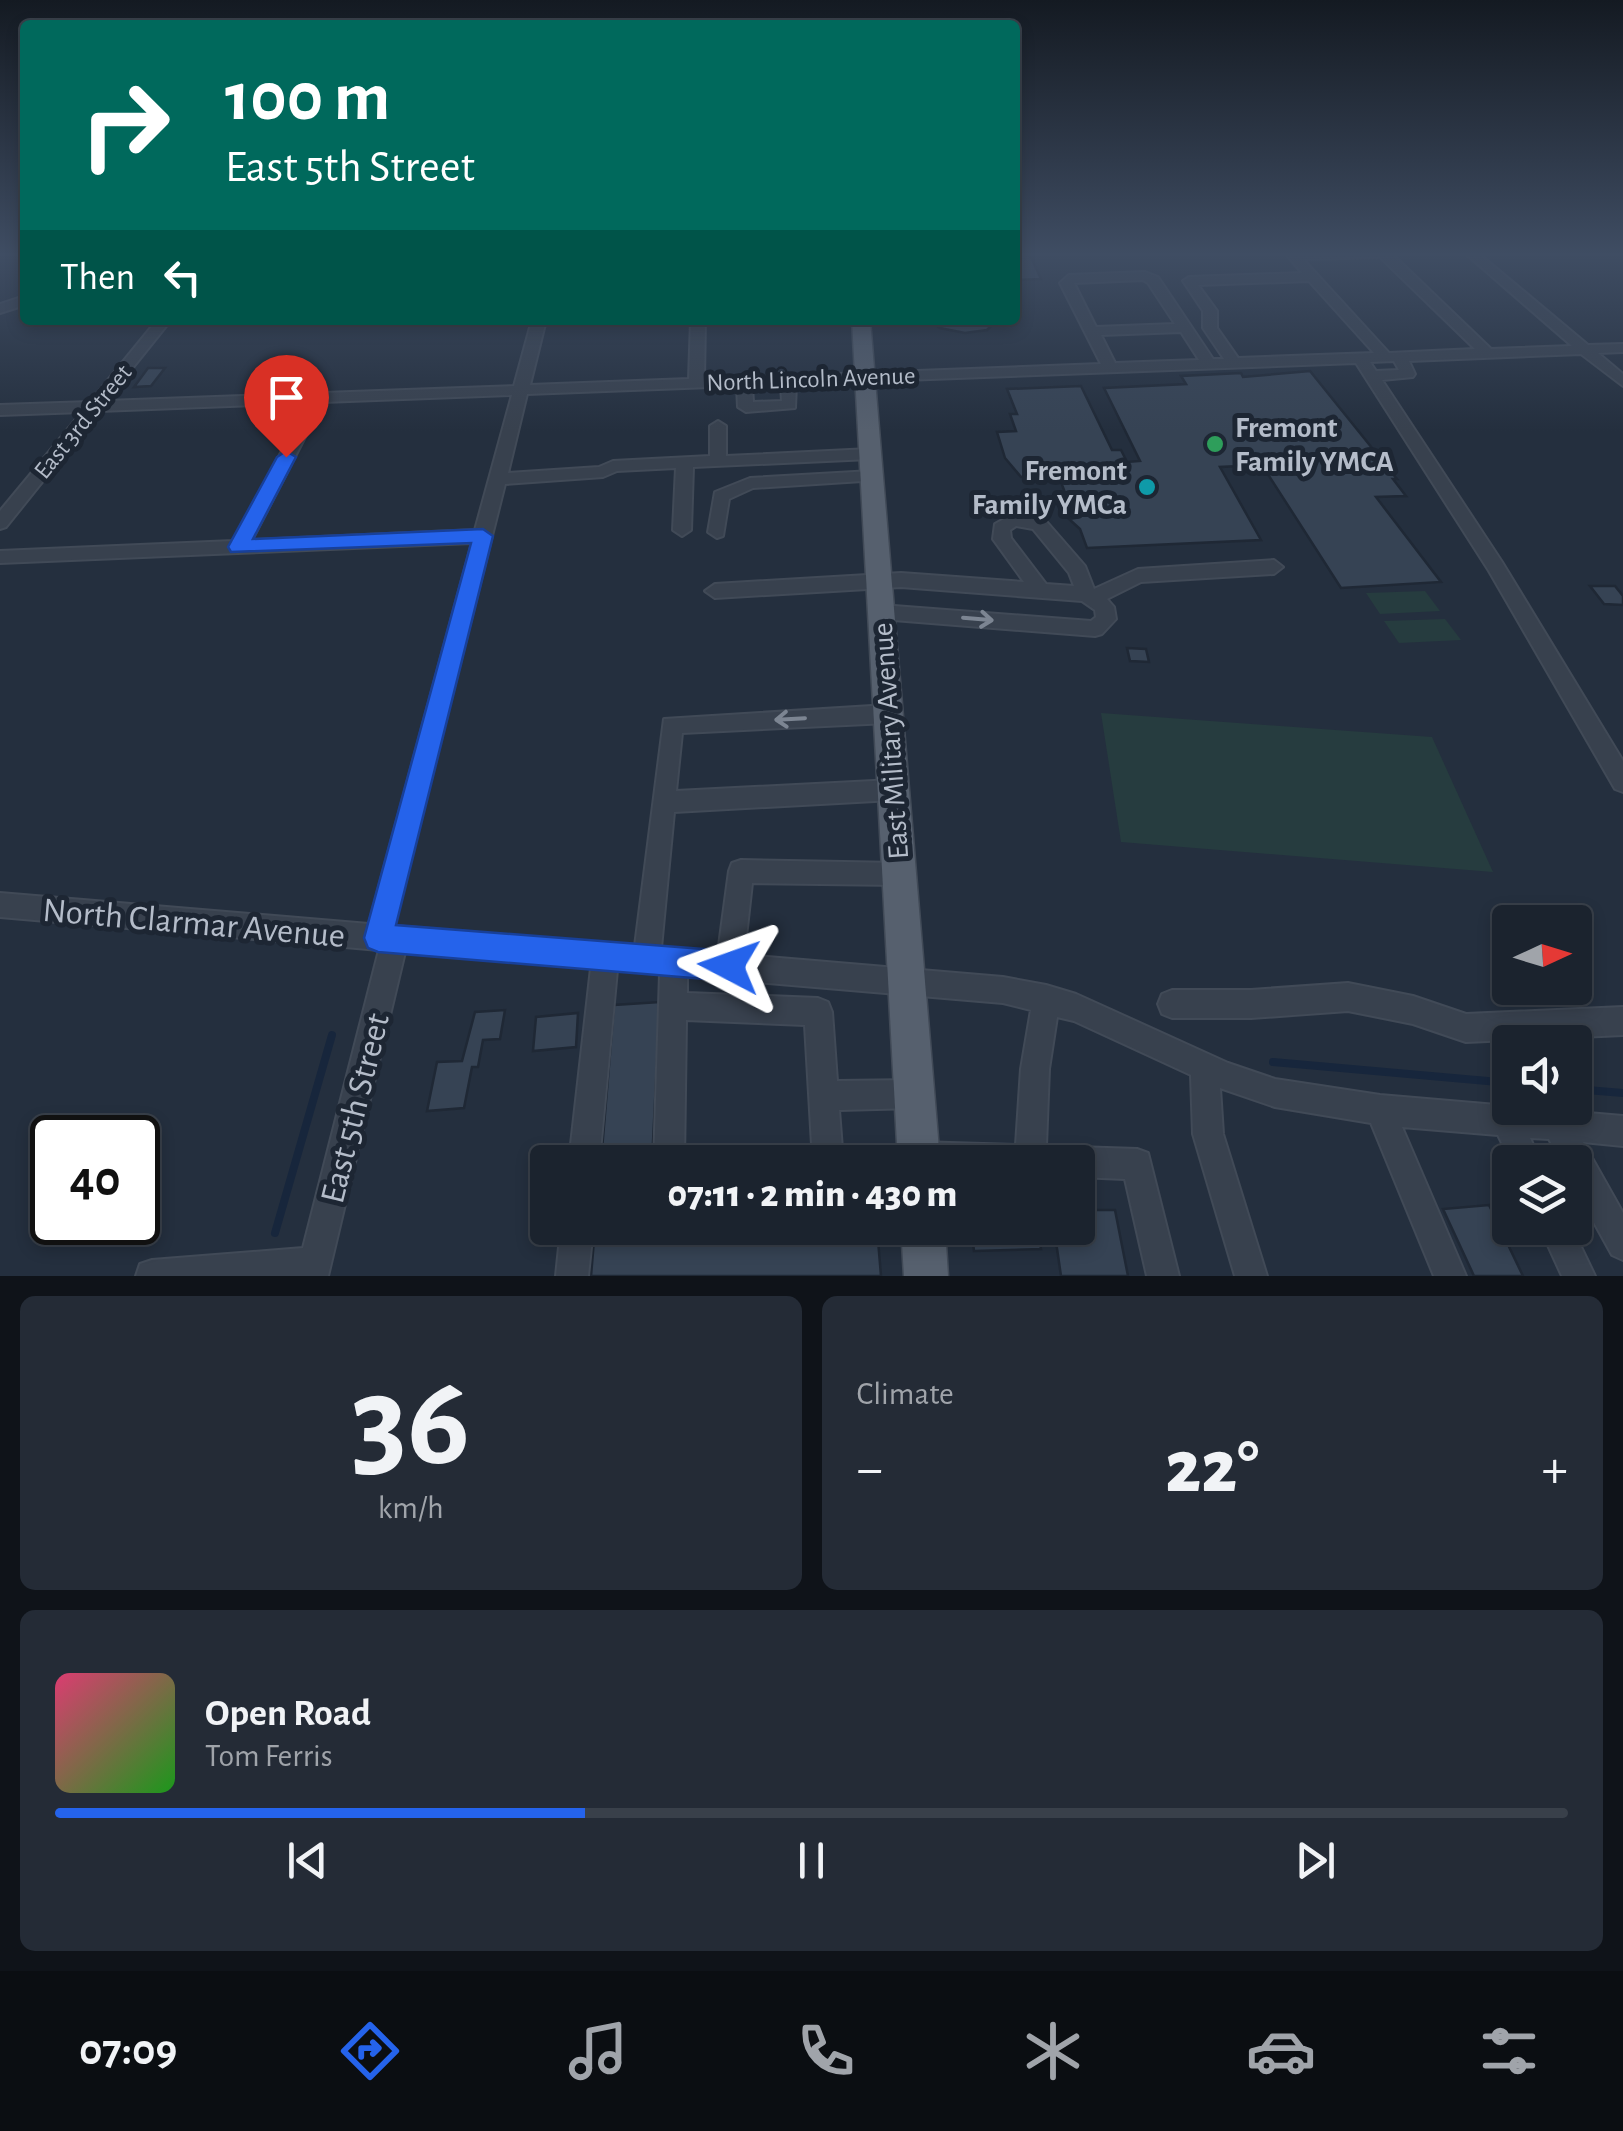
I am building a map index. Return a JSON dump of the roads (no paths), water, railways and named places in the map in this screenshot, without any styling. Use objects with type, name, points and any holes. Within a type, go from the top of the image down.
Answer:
[{"type":"main road","name":"East Military Avenue","points":[[861,325],[918,1145]]},
{"type":"main road","points":[[924,1245],[926,1276]]},
{"type":"street","points":[[1082,313],[1110,367]]},
{"type":"street","points":[[1174,313],[1208,363]]},
{"type":"street","points":[[1210,313],[1211,330],[1232,362]]},
{"type":"street","points":[[1348,313],[1408,374],[1372,376]]},
{"type":"street","points":[[1445,313],[1487,353]]},
{"type":"street","points":[[1541,313],[1623,382]]},
{"type":"street","name":"East 3rd Street","points":[[0,523],[160,325]]},
{"type":"street","name":"East 5th Street","points":[[313,1270],[387,939],[538,325]]},
{"type":"street","points":[[696,382],[698,325]]},
{"type":"street","points":[[1092,332],[1184,328]]},
{"type":"street","name":"North Lincoln Avenue","points":[[0,410],[1623,348]]},
{"type":"street","points":[[1360,357],[1524,610],[1623,782]]},
{"type":"street","points":[[744,380],[746,407],[790,405],[788,379]]},
{"type":"street","points":[[239,547],[318,398]]},
{"type":"street","points":[[718,426],[718,461]]},
{"type":"street","points":[[498,479],[685,462],[871,465]]},
{"type":"street","points":[[682,530],[685,462]]},
{"type":"street","points":[[717,532],[721,496],[750,483],[871,465]]},
{"type":"street","points":[[1041,590],[1002,539],[1001,528],[1014,520],[1039,524],[1078,571],[1089,596]]},
{"type":"street","points":[[0,558],[483,536]]},
{"type":"street","points":[[1089,596],[1138,576],[1274,567]]},
{"type":"street","points":[[715,591],[880,597],[1041,590],[1089,596],[1104,607],[1106,619],[1095,629],[880,597]]},
{"type":"street","points":[[669,1145],[673,1006],[661,960],[664,802],[672,725],[888,714]]},
{"type":"street","points":[[664,802],[894,790]]},
{"type":"street","points":[[729,966],[741,871],[900,874]]},
{"type":"street","name":"North Clarmar Avenue","points":[[0,904],[1004,990],[1089,1014],[1204,1067],[1274,1093],[1380,1110],[1492,1119]]},
{"type":"street","points":[[586,1145],[605,956]]},
{"type":"street","points":[[1172,1004],[1251,1004],[1348,997],[1413,1010],[1466,1028],[1623,1021]]},
{"type":"street","points":[[1031,1145],[1035,1069],[1046,999]]},
{"type":"street","points":[[673,1006],[818,1012],[827,1145]]},
{"type":"street","points":[[1204,1067],[1208,1134],[1251,1276]]},
{"type":"street","points":[[824,1096],[915,1094]]},
{"type":"street","points":[[1380,1110],[1450,1276]]},
{"type":"street","points":[[1557,1125],[1623,1244]]},
{"type":"street","name":"North Clarmar Avenue","points":[[1557,1125],[1623,1131]]},
{"type":"street","points":[[1095,1163],[1137,1164],[1163,1276]]},
{"type":"street","points":[[572,1276],[575,1245]]},
{"type":"street","points":[[1564,1245],[1579,1276]]},
{"type":"street","points":[[152,1276],[313,1270]]},
{"type":"waterway","points":[[275,1233],[332,1035]]},
{"type":"waterway","points":[[1273,1062],[1492,1081]]},
{"type":"waterway","points":[[1592,1090],[1623,1093]]},
{"type":"place","name":"Fremont Family YMCA","points":[[1215,444]]},
{"type":"place","name":"Fremont Family YMCa","points":[[1147,487]]}]
